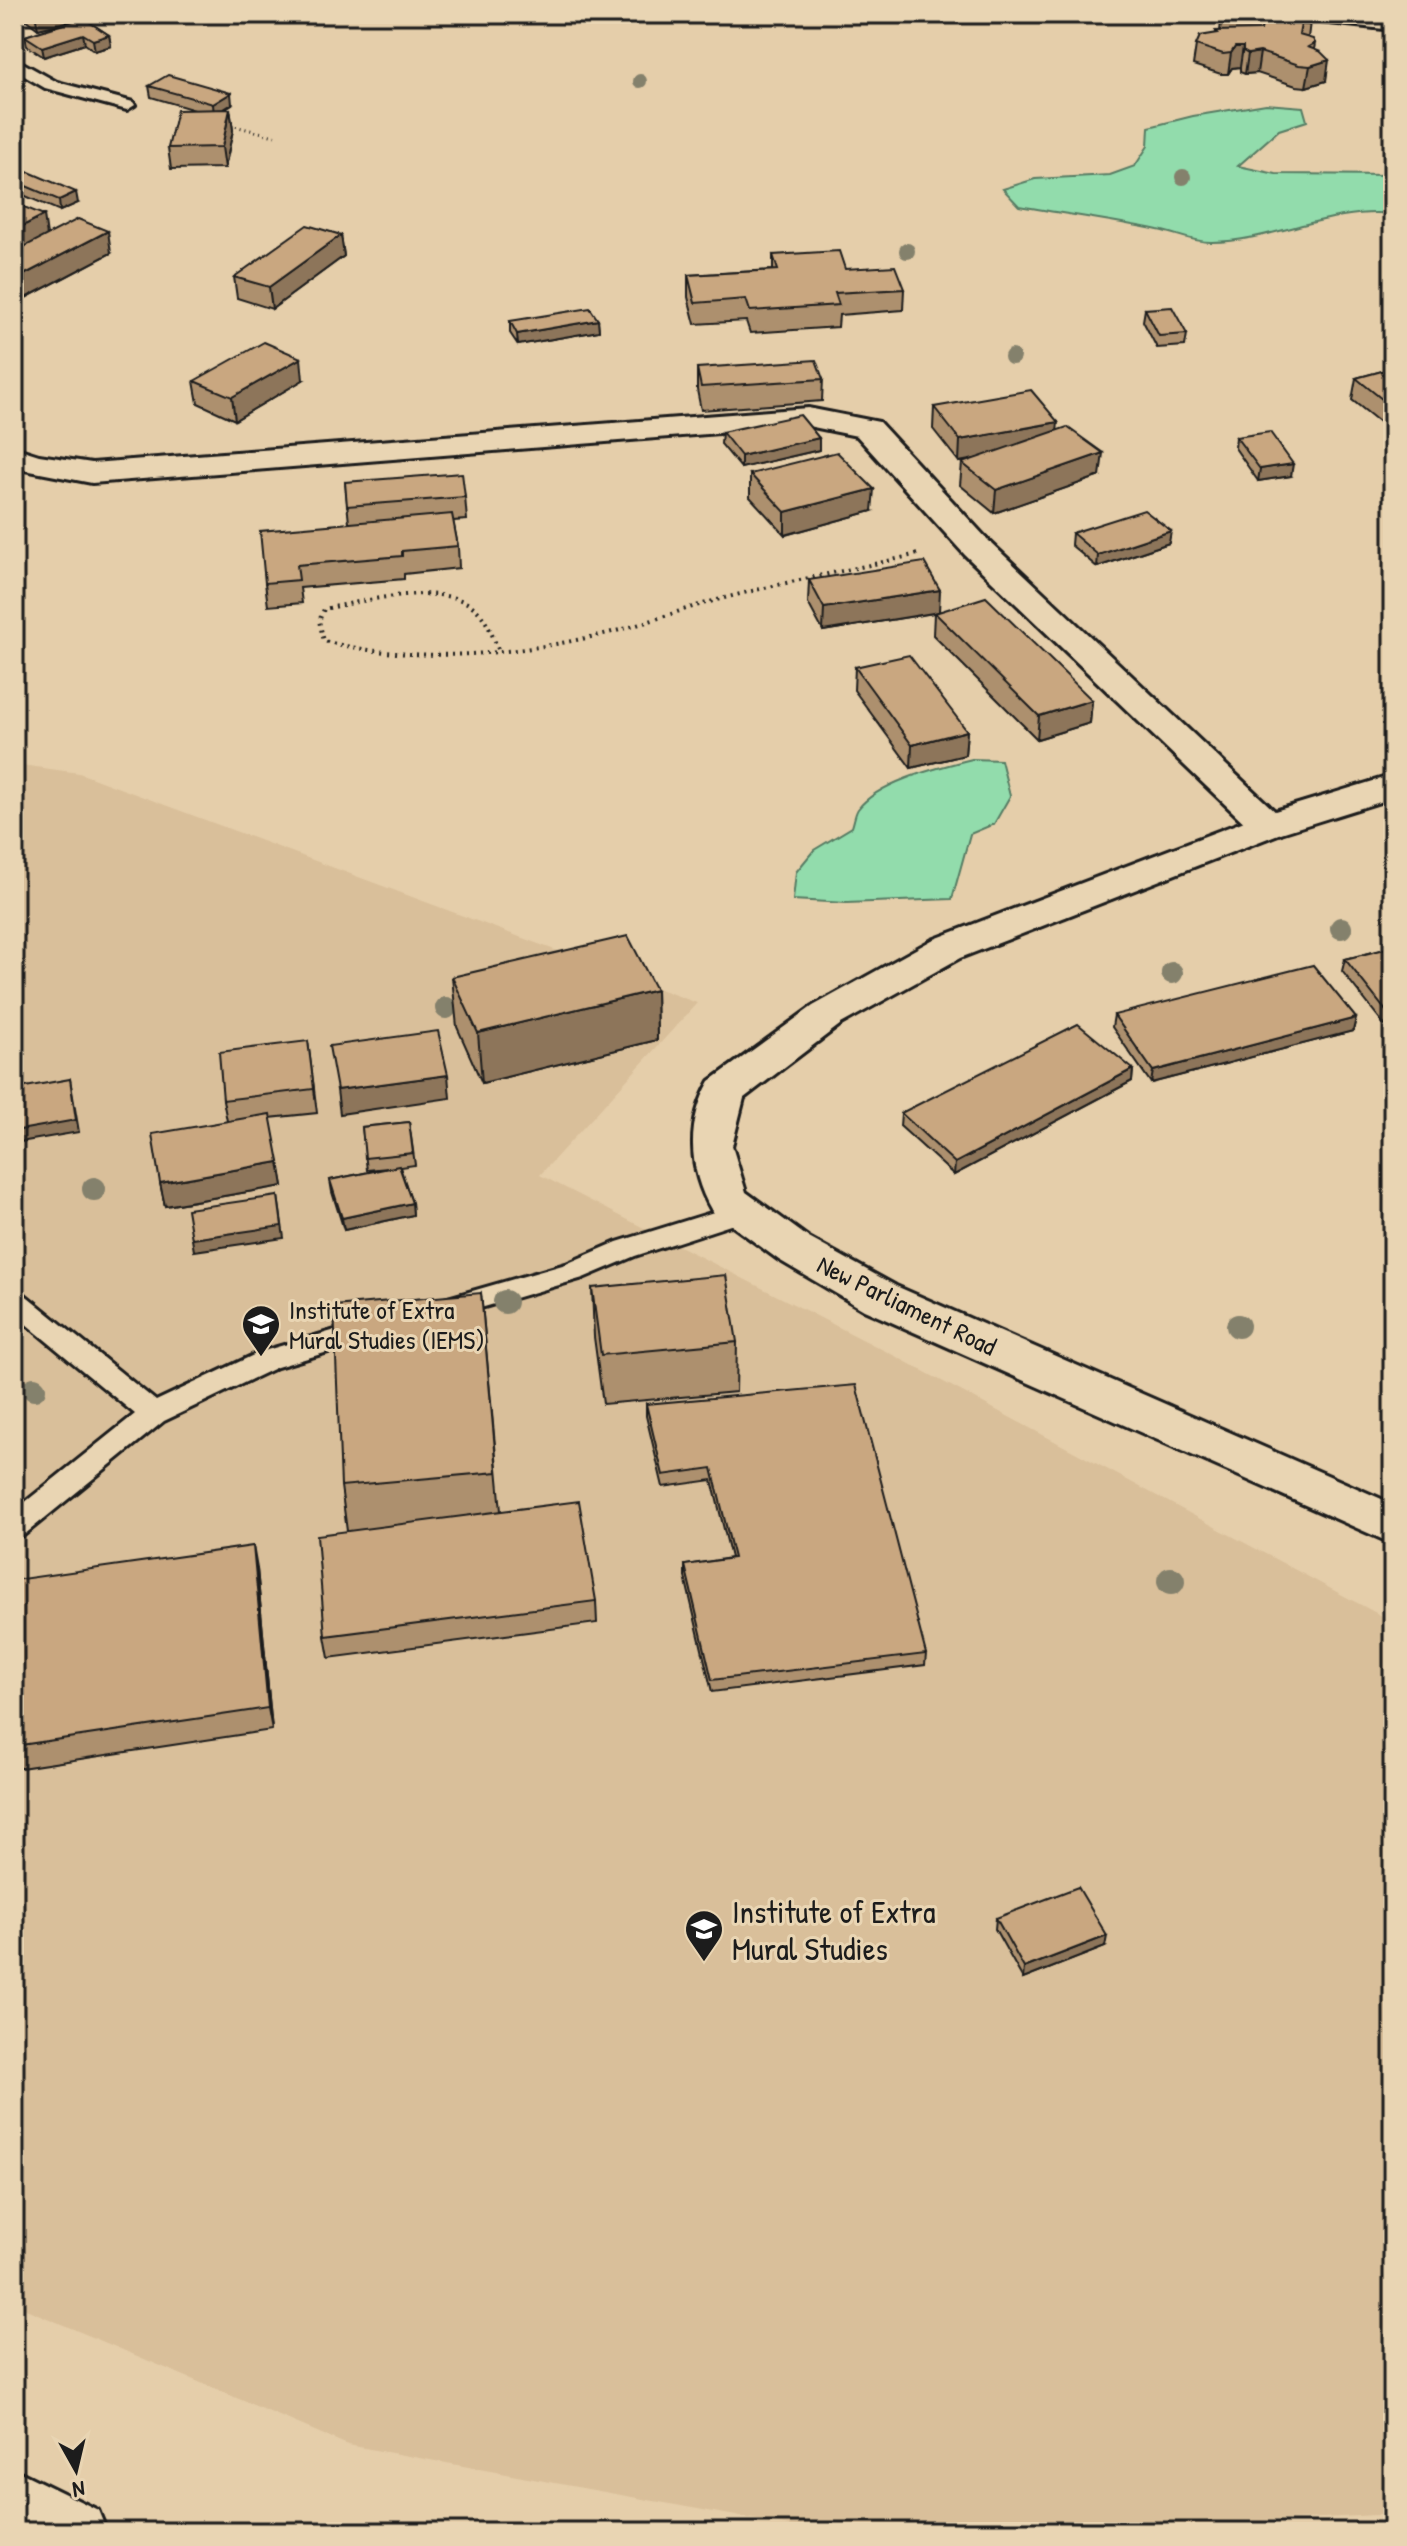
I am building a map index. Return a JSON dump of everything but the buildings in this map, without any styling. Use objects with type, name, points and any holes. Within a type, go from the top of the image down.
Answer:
[{"type":"main road","points":[[1320,14],[1393,22]]},
{"type":"main road","points":[[14,457],[33,464],[92,473],[808,417],[868,429],[974,544],[1268,825]]},
{"type":"main road","name":"New Parliament Road","points":[[1393,786],[1268,825],[946,949],[827,1015],[725,1091],[711,1146],[727,1200],[794,1249],[880,1298],[1393,1525]]},
{"type":"main road","points":[[14,2500],[76,2532]]},
{"type":"lane","points":[[14,63],[51,85],[127,105]]},
{"type":"lane","points":[[422,1315],[574,1271],[626,1249],[743,1212]]},
{"type":"lane","points":[[14,1300],[154,1414]]},
{"type":"lane","points":[[14,1527],[154,1414],[269,1359],[391,1324]]},
{"type":"path","points":[[218,122],[275,136]]},
{"type":"path","points":[[498,649],[474,607],[456,598],[414,596],[350,604],[324,609],[319,621],[324,641],[350,650],[386,655],[464,654],[596,636],[717,600],[974,544]]},
{"type":"shaded area","name":"Institute of Extra Mural Studies","points":[[14,764],[79,773],[697,1003],[540,1175],[895,1356],[1393,1622],[1393,2514],[1079,2532],[823,2532],[348,2445],[14,2304]]},
{"type":"green space","points":[[1266,104],[1303,107],[1307,121],[1279,130],[1238,166],[1276,174],[1393,175],[1393,214],[1347,215],[1258,236],[1205,242],[1141,226],[1019,206],[1003,189],[1035,179],[1110,175],[1135,166],[1148,146],[1149,127]]},
{"type":"green space","points":[[972,759],[1001,760],[1010,796],[994,824],[970,834],[952,899],[846,903],[793,900],[796,872],[814,850],[852,827],[857,811],[868,799],[911,776]]},
{"type":"place","name":"Institute of Extra Mural Studies (IEMS)","points":[[261,1358]]},
{"type":"place","name":"Institute of Extra Mural Studies","points":[[704,1963]]}]
